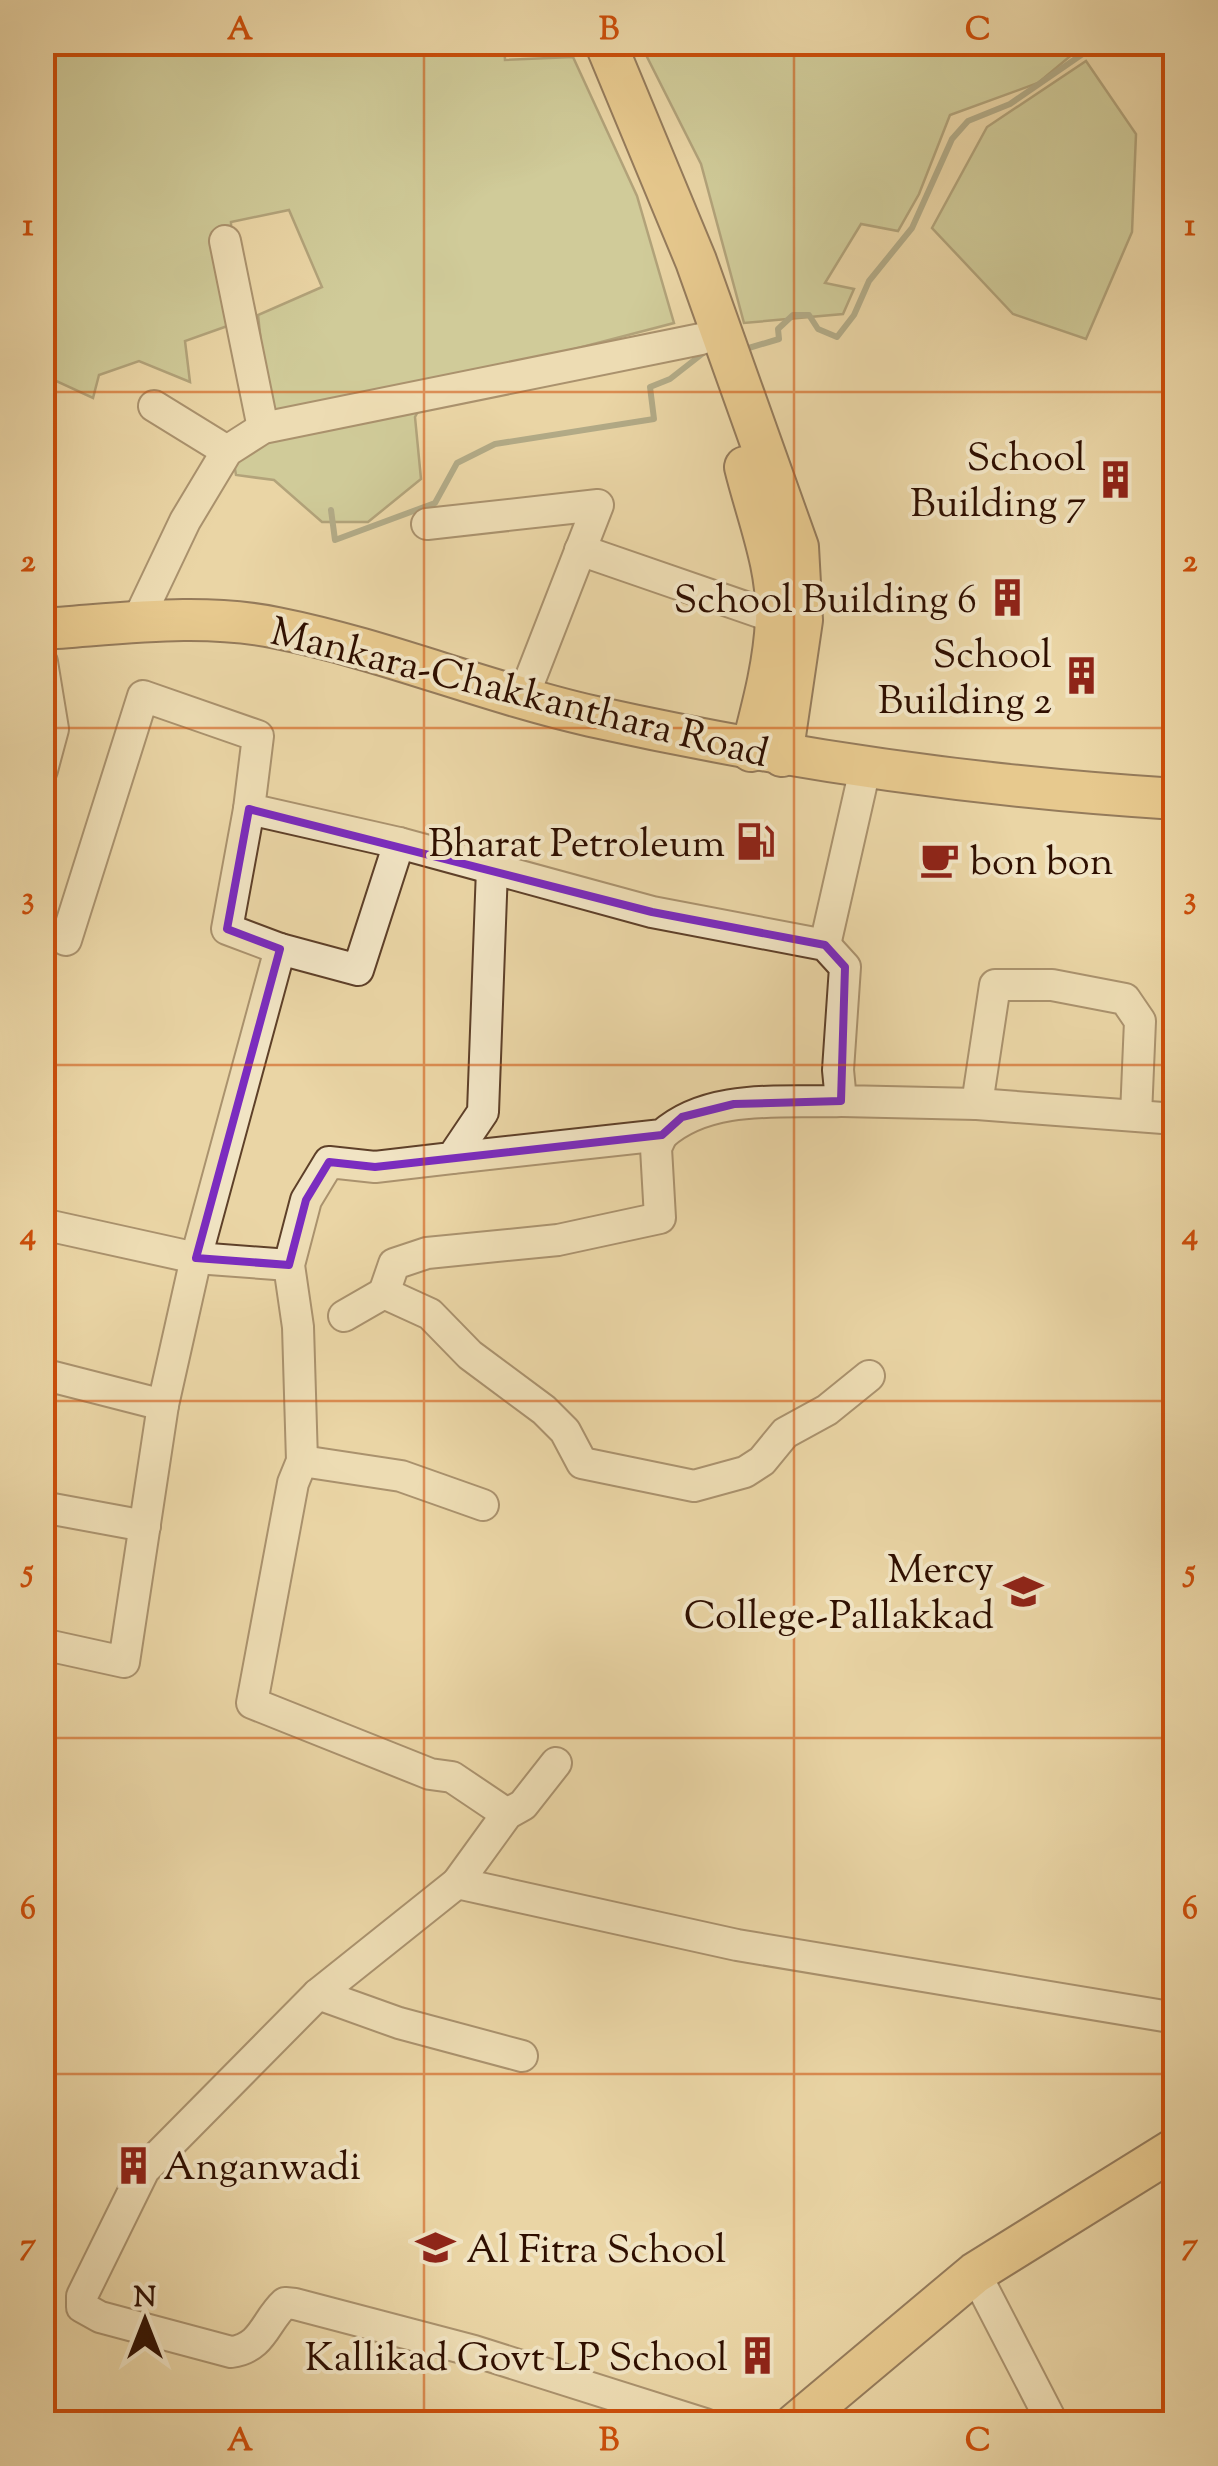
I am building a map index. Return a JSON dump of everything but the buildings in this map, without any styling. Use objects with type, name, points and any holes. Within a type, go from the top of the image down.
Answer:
[{"type":"main road","points":[[576,42],[638,180],[733,421],[770,562],[777,618],[767,690],[767,754]]},
{"type":"main road","points":[[604,42],[696,261],[798,547],[802,620],[767,754]]},
{"type":"main road","name":"Mankara-Chakkanthara Road","points":[[42,630],[178,619],[275,627],[522,700],[767,754],[1036,791],[1176,800]]},
{"type":"main road","points":[[795,2424],[975,2273],[1176,2148]]},
{"type":"street","points":[[225,240],[263,428]]},
{"type":"street","points":[[137,622],[185,521],[227,452],[263,428],[701,339]]},
{"type":"street","points":[[154,406],[227,452]]},
{"type":"street","points":[[428,524],[598,504],[522,700]]},
{"type":"street","points":[[580,550],[777,618]]},
{"type":"street","points":[[42,662],[53,728],[42,770]]},
{"type":"street","points":[[66,940],[142,696],[258,736],[227,929],[280,949],[358,970],[400,843]]},
{"type":"street","points":[[825,945],[866,769]]},
{"type":"street","points":[[248,808],[400,843],[652,912],[825,945],[845,967],[838,1070],[841,1101]]},
{"type":"street","points":[[452,1158],[483,1112],[492,869]]},
{"type":"street","points":[[42,1644],[124,1662],[163,1405],[196,1258],[280,949]]},
{"type":"street","points":[[977,1104],[996,984],[1052,984],[1126,999],[1140,1021],[1136,1115]]},
{"type":"street","points":[[344,1316],[384,1293],[394,1264],[428,1253],[558,1240],[660,1218],[656,1148],[662,1135],[682,1118],[734,1104],[977,1104],[1176,1119]]},
{"type":"street","points":[[507,1814],[452,1778],[430,1774],[252,1703],[293,1483],[302,1461],[298,1327],[289,1265],[306,1200],[329,1162],[375,1167],[662,1135]]},
{"type":"street","points":[[42,1224],[196,1258],[289,1265]]},
{"type":"street","points":[[384,1293],[430,1314],[470,1355],[544,1410],[565,1431],[582,1463],[694,1486],[745,1472],[762,1461],[785,1433],[827,1410],[840,1395],[869,1376]]},
{"type":"street","points":[[42,1374],[163,1405]]},
{"type":"street","points":[[302,1461],[401,1476],[483,1504]]},
{"type":"street","points":[[42,1506],[144,1526]]},
{"type":"street","points":[[556,1763],[523,1805],[507,1814],[458,1883],[318,1994],[144,2170],[82,2296],[82,2308],[100,2318],[230,2352],[244,2350],[271,2328],[276,2310],[285,2303],[295,2304],[474,2351],[705,2424]]},
{"type":"street","points":[[458,1883],[737,1945],[1176,2018]]},
{"type":"street","points":[[318,1994],[399,2023],[522,2056]]},
{"type":"street","points":[[975,2273],[1053,2424]]},
{"type":"highlighted area","points":[[249,809],[652,912],[825,945],[845,967],[841,1101],[734,1104],[682,1117],[662,1135],[375,1167],[329,1162],[306,1200],[289,1265],[196,1258],[280,949],[227,929]]},
{"type":"green space","points":[[504,42],[505,60],[573,57],[637,196],[674,323],[432,386],[415,417],[421,479],[368,522],[322,522],[274,480],[236,475],[231,446],[270,426],[258,315],[322,287],[289,210],[231,222],[233,324],[185,341],[190,382],[139,361],[99,375],[93,398],[43,375],[43,43]]},
{"type":"green space","points":[[640,43],[1086,43],[1038,83],[950,115],[919,194],[898,231],[861,224],[825,283],[854,289],[843,314],[744,323],[701,164]]},
{"type":"green space","points":[[1086,61],[1136,134],[1132,232],[1086,339],[1013,314],[932,228],[987,127]]},
{"type":"waterway","points":[[742,350],[779,339],[778,329],[793,315],[809,315],[818,329],[837,337],[854,315],[869,281],[912,228],[952,139],[968,121],[1010,104],[1100,42]]},
{"type":"waterway","points":[[331,510],[335,540],[435,503],[457,463],[495,444],[654,419],[650,387],[670,379],[702,354]]},
{"type":"place","name":"School Building 7","points":[[1116,479]]},
{"type":"place","name":"School Building 6","points":[[1007,598]]},
{"type":"place","name":"School Building 2","points":[[1082,676]]},
{"type":"place","name":"Bharat Petroleum","points":[[755,842]]},
{"type":"place","name":"bon bon","points":[[940,860]]},
{"type":"place","name":"Mercy College-Pallakkad","points":[[1024,1591]]},
{"type":"place","name":"Anganwadi","points":[[133,2165]]},
{"type":"place","name":"Al Fitra School","points":[[436,2248]]},
{"type":"place","name":"Kallikad Govt LP School","points":[[758,2356]]}]
